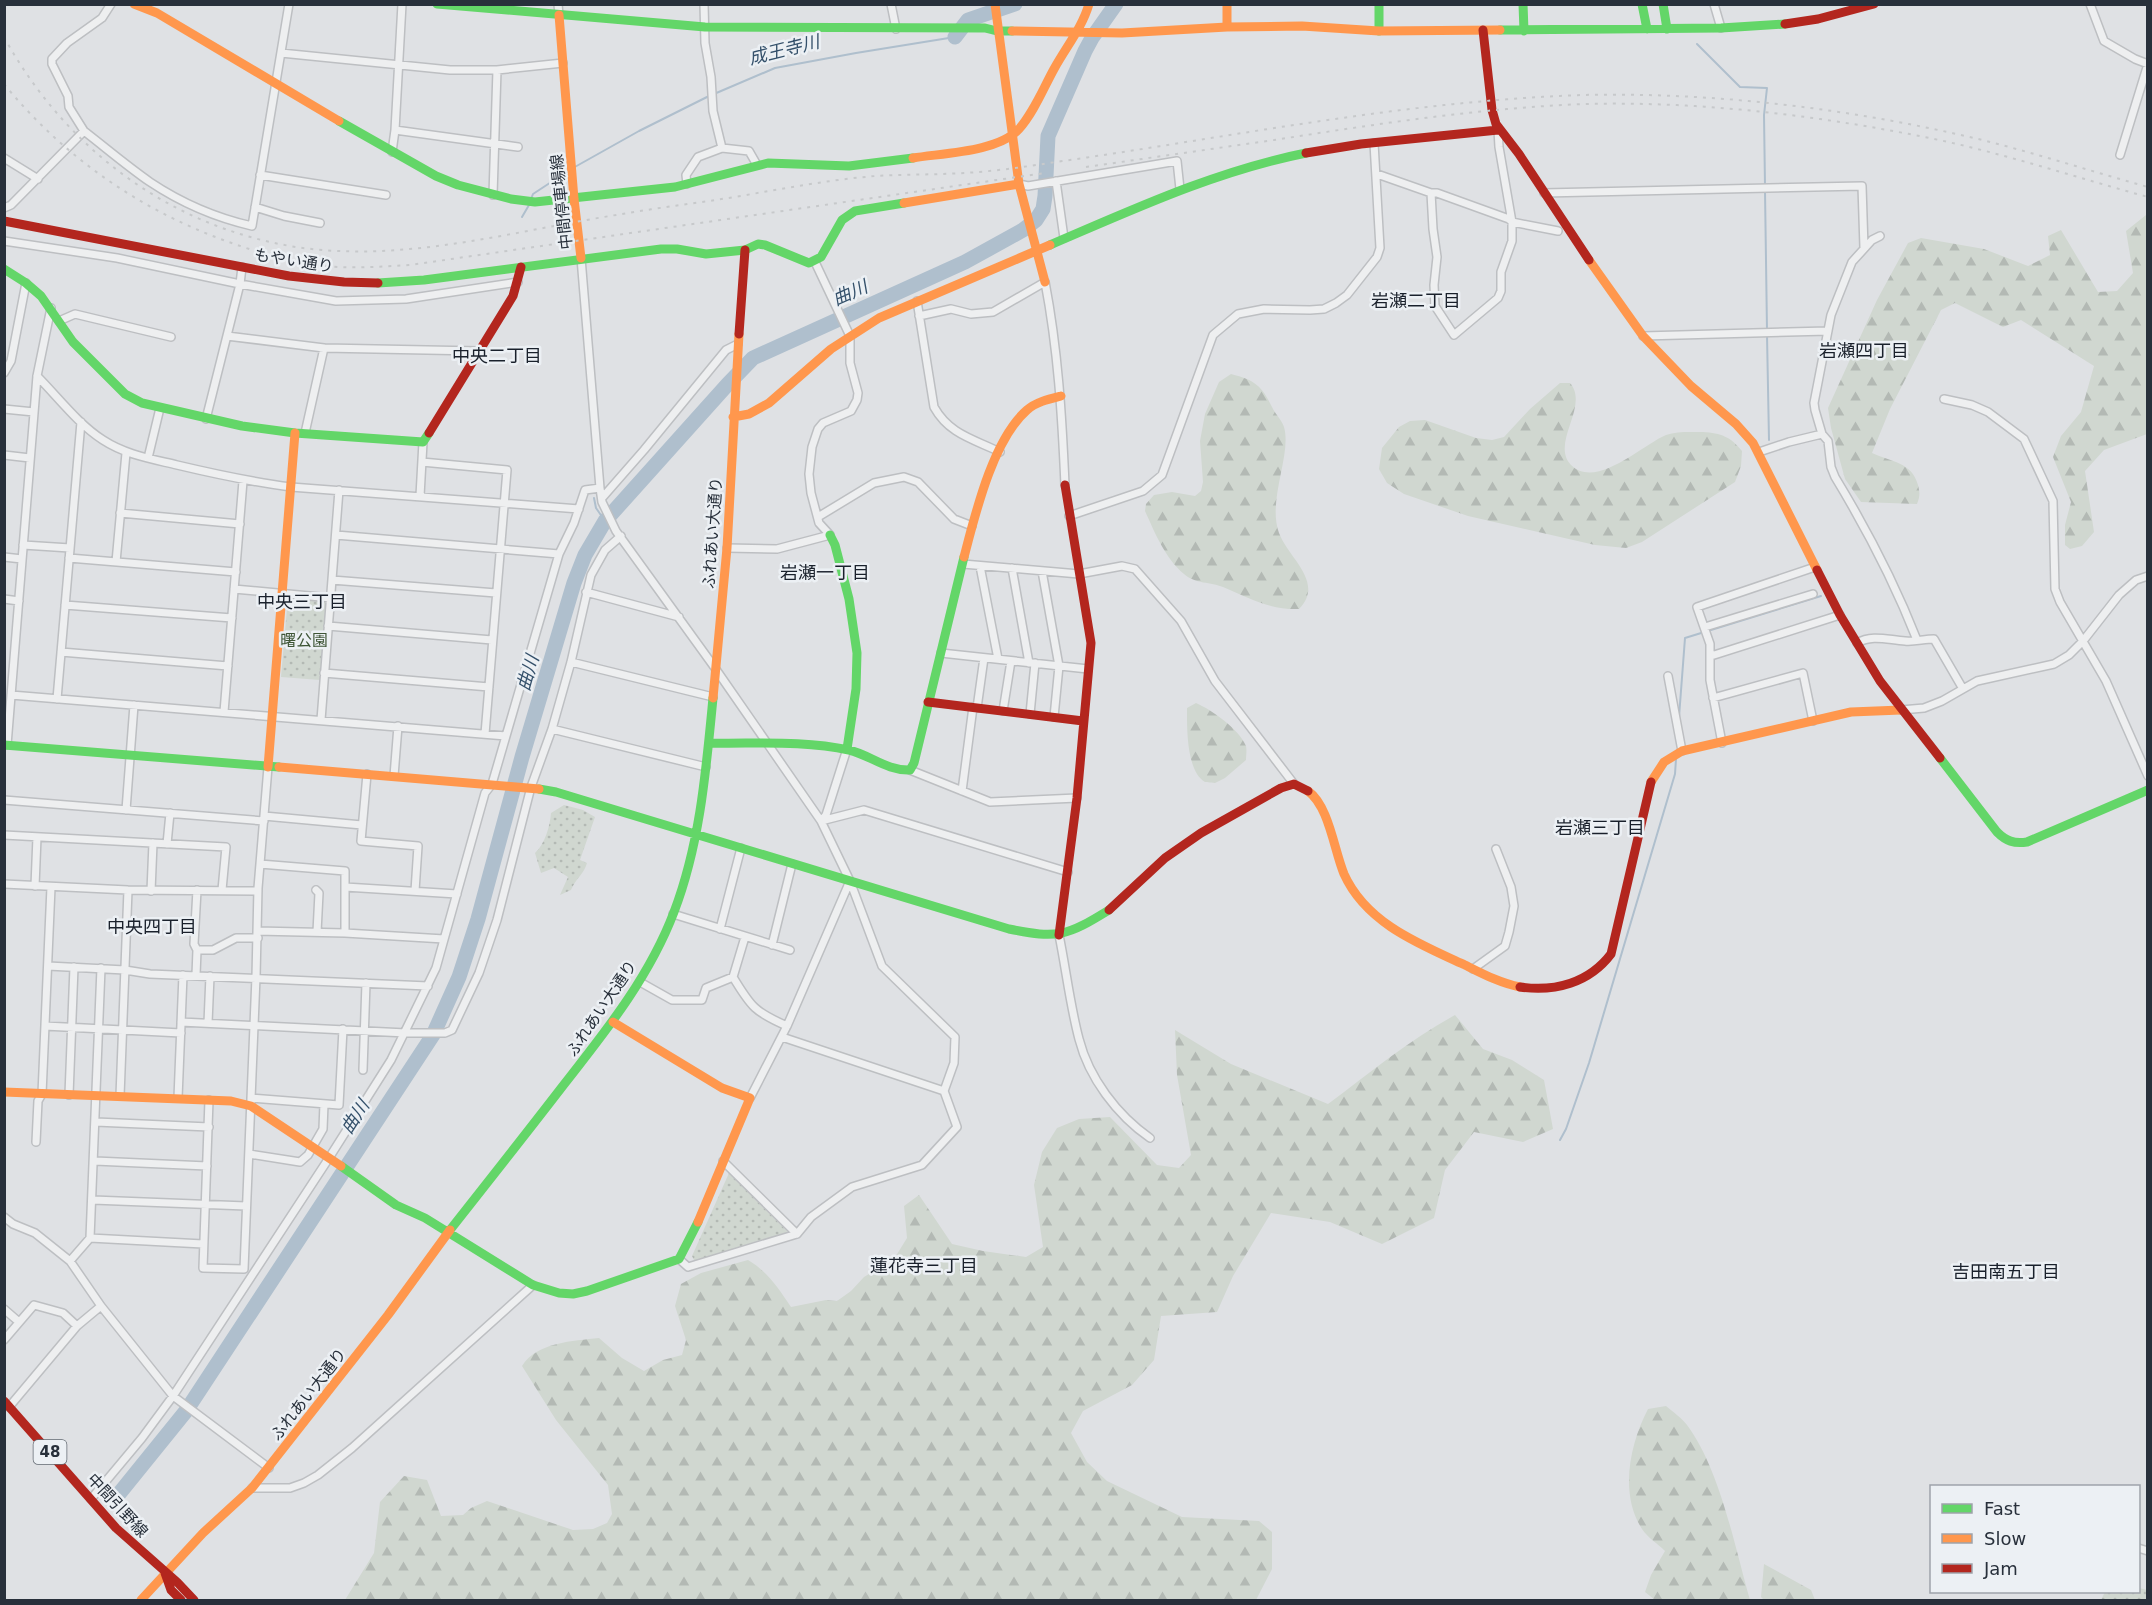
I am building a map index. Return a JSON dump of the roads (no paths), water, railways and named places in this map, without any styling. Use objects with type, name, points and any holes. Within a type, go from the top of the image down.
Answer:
[{"type":"street","points":[[111,4],[102,18],[67,44],[52,59],[52,64],[68,96],[69,107],[84,131],[151,182],[231,221],[252,226],[289,4]]},
{"type":"street","points":[[134,4],[157,14],[276,82],[392,152],[458,185],[493,195],[535,202],[651,191],[687,184],[756,165],[779,163],[849,166],[981,147],[1012,135],[1034,107],[1059,58],[1081,34],[1089,4]]},
{"type":"street","points":[[392,152],[402,4]]},
{"type":"street","points":[[437,4],[705,27],[985,28],[997,31],[1081,34],[1302,26],[1379,31],[1721,28],[1818,19],[1874,4]]},
{"type":"street","points":[[558,4],[559,15]]},
{"type":"street","points":[[704,4],[705,43],[711,78],[713,111],[722,148]]},
{"type":"street","points":[[891,4],[896,28]]},
{"type":"street","points":[[995,4],[1012,135],[1052,318],[1061,396],[1065,484],[1091,643],[1077,798],[1059,934],[1079,1040],[1093,1073],[1114,1106],[1150,1138]]},
{"type":"street","points":[[1227,4],[1227,27]]},
{"type":"street","points":[[1379,4],[1379,31]]},
{"type":"street","points":[[1523,4],[1524,30]]},
{"type":"street","points":[[1642,4],[1647,29]]},
{"type":"street","points":[[1663,4],[1667,29]]},
{"type":"street","points":[[1714,4],[1721,28]]},
{"type":"street","points":[[2090,4],[2104,41],[2134,59],[2148,64],[2120,155]]},
{"type":"street","name":"中間停車場線","points":[[559,15],[581,258],[661,249],[706,254],[745,249],[758,244],[801,261],[815,262]]},
{"type":"street","points":[[1483,30],[1492,110],[1494,123],[1498,130],[1520,154],[1618,304],[1643,336],[1691,386],[1736,424],[1759,452],[1840,615],[1880,681],[1997,832],[2010,843],[2027,842],[2148,790]]},
{"type":"street","points":[[281,53],[450,70],[497,70],[563,63]]},
{"type":"street","points":[[493,195],[497,70]]},
{"type":"street","points":[[395,130],[518,147]]},
{"type":"street","points":[[733,417],[749,414],[769,403],[813,364],[850,336],[879,318],[1180,189],[1225,173],[1281,158],[1374,143],[1498,130]]},
{"type":"street","points":[[1431,193],[1432,229],[1437,257],[1434,285],[1435,306],[1454,335],[1498,298],[1501,291],[1503,262],[1512,240],[1512,222],[1498,130]]},
{"type":"street","points":[[4,208],[11,206],[84,131]]},
{"type":"street","points":[[1069,516],[1143,491],[1162,475],[1213,335],[1238,314],[1264,309],[1324,309],[1347,296],[1377,257],[1380,248],[1374,143]]},
{"type":"street","points":[[687,184],[686,176],[698,158],[722,148],[749,151],[756,165]]},
{"type":"street","points":[[4,158],[38,179]]},
{"type":"street","points":[[821,821],[826,815],[847,749],[855,697],[857,652],[853,617],[835,545],[819,523],[815,511],[809,483],[812,447],[818,429],[823,423],[852,411],[858,393],[850,363],[850,336],[815,262],[821,257],[842,220],[855,211],[1022,188],[1177,162],[1180,189]]},
{"type":"street","points":[[1377,174],[1431,193],[1437,193],[1512,222],[1558,231]]},
{"type":"street","points":[[260,175],[386,195]]},
{"type":"street","points":[[1055,181],[1064,238]]},
{"type":"street","points":[[1544,193],[1862,186],[1864,248]]},
{"type":"street","points":[[255,207],[284,216],[320,223]]},
{"type":"street","name":"もやい通り","points":[[4,221],[317,280],[382,283],[424,280],[581,258]]},
{"type":"street","points":[[1880,236],[1864,248],[1852,262],[1831,315],[1814,404],[1822,434],[1828,441],[1831,467],[1835,477],[1878,554],[1917,640]]},
{"type":"street","points":[[4,241],[117,258],[240,284],[319,299],[348,302],[406,300],[518,282]]},
{"type":"street","points":[[117,258],[121,243]]},
{"type":"street","name":"ふれあい大通り","points":[[141,1600],[203,1533],[252,1488],[388,1315],[449,1232],[613,1022],[640,982],[673,914],[686,876],[696,834],[709,742],[727,548],[733,417],[745,249]]},
{"type":"street","points":[[581,258],[602,500],[618,533],[716,668],[821,821],[849,881],[882,966],[955,1037],[954,1064],[944,1091],[957,1128],[922,1165],[852,1187],[811,1217],[797,1234],[688,1268],[679,1259]]},
{"type":"street","points":[[206,419],[240,284],[242,267]]},
{"type":"street","points":[[420,496],[423,442],[513,296],[521,267]]},
{"type":"street","points":[[4,268],[41,296],[73,342],[125,394],[142,403],[206,419],[300,433],[423,442]]},
{"type":"street","points":[[919,316],[951,309],[971,314],[993,312],[1045,282]]},
{"type":"street","points":[[6,369],[26,283]]},
{"type":"street","points":[[917,301],[933,407],[949,428],[1000,452]]},
{"type":"street","points":[[51,308],[37,376],[6,745],[529,787],[556,792],[1036,935],[1059,934],[1083,926],[1113,908],[1165,858],[1201,833],[1281,788],[1294,784]]},
{"type":"street","points":[[59,321],[75,314],[171,337]]},
{"type":"street","points":[[1643,336],[1828,331]]},
{"type":"street","points":[[227,336],[324,348],[478,351]]},
{"type":"street","points":[[602,500],[726,350],[738,344]]},
{"type":"street","points":[[209,1100],[203,1268],[244,1269],[258,891],[291,487],[300,433],[324,348]]},
{"type":"street","points":[[37,376],[81,422],[102,440],[126,453],[243,481],[291,487],[579,509]]},
{"type":"street","points":[[910,770],[914,763],[982,492],[1017,419],[1041,401],[1061,396]]},
{"type":"street","points":[[1944,399],[1972,405],[1988,412],[2024,439],[2053,501],[2055,589],[2060,602],[2106,681],[2148,776]]},
{"type":"street","points":[[148,458],[160,408]]},
{"type":"street","points":[[4,409],[34,412]]},
{"type":"street","points":[[57,699],[81,422]]},
{"type":"street","points":[[1759,452],[1822,434]]},
{"type":"street","points":[[116,562],[126,453]]},
{"type":"street","points":[[4,455],[30,458]]},
{"type":"street","points":[[422,462],[507,470],[485,734]]},
{"type":"street","points":[[818,517],[874,483],[904,477],[918,482],[954,519],[972,526]]},
{"type":"street","points":[[224,712],[243,481]]},
{"type":"street","points":[[92,1501],[176,1399],[332,1160],[408,1032],[436,968],[485,793],[494,784],[559,554],[585,490],[600,488]]},
{"type":"street","points":[[321,720],[339,490]]},
{"type":"street","points":[[120,513],[240,524]]},
{"type":"street","points":[[181,1022],[408,1032],[445,1033],[452,1030],[479,973],[497,920],[529,787],[552,729],[571,662],[591,575],[598,560],[618,533]]},
{"type":"street","points":[[336,535],[559,554]]},
{"type":"street","points":[[727,548],[777,549],[830,536]]},
{"type":"street","points":[[23,545],[70,548]]},
{"type":"street","points":[[4,557],[22,559]]},
{"type":"street","points":[[69,558],[236,572]]},
{"type":"street","points":[[963,564],[1079,574],[1122,566],[1136,569],[1181,621],[1215,681],[1294,784],[1308,790],[1320,802],[1346,879],[1359,899],[1382,921],[1410,940],[1508,985],[1542,988],[1558,988],[1589,976],[1603,965],[1611,954],[1651,780],[1660,765],[1682,751],[1813,720],[1851,712],[1924,708],[1942,701],[1977,681],[2054,664],[2069,655],[2083,641],[2119,595],[2136,580],[2148,576]]},
{"type":"street","points":[[980,566],[998,659]]},
{"type":"street","points":[[1722,742],[1710,680],[1710,644],[1697,607],[1815,567]]},
{"type":"street","points":[[1012,568],[1032,663],[1030,714]]},
{"type":"street","points":[[1042,571],[1059,666],[1054,717]]},
{"type":"street","points":[[332,580],[496,593]]},
{"type":"street","points":[[234,589],[331,598]]},
{"type":"street","points":[[586,592],[679,616]]},
{"type":"street","points":[[1705,627],[1813,594]]},
{"type":"street","points":[[4,600],[19,600]]},
{"type":"street","points":[[65,605],[232,618]]},
{"type":"street","points":[[1711,656],[1840,615]]},
{"type":"street","points":[[328,626],[492,640]]},
{"type":"street","points":[[1857,644],[1865,639],[1882,638],[1904,641],[1934,639],[1963,689]]},
{"type":"street","points":[[61,652],[228,666]]},
{"type":"street","points":[[941,653],[1088,669]]},
{"type":"street","points":[[962,791],[984,658]]},
{"type":"street","points":[[1003,711],[1011,661]]},
{"type":"street","points":[[571,662],[713,697]]},
{"type":"street","points":[[324,673],[489,687]]},
{"type":"street","points":[[1713,698],[1803,673],[1813,720]]},
{"type":"street","points":[[1668,676],[1682,751]]},
{"type":"street","points":[[11,695],[506,736]]},
{"type":"street","points":[[928,702],[1083,721]]},
{"type":"street","points":[[126,810],[134,705]]},
{"type":"street","points":[[394,776],[398,726]]},
{"type":"street","points":[[552,729],[706,767]]},
{"type":"street","points":[[709,742],[819,746],[857,751],[900,770],[910,770],[990,802],[1077,798]]},
{"type":"street","points":[[367,774],[361,841],[418,846],[416,891]]},
{"type":"street","points":[[4,800],[362,825]]},
{"type":"street","points":[[821,821],[864,810],[1068,872]]},
{"type":"street","points":[[167,844],[170,813]]},
{"type":"street","points":[[4,835],[226,848],[222,890]]},
{"type":"street","points":[[35,886],[37,837]]},
{"type":"street","points":[[151,891],[153,843]]},
{"type":"street","points":[[720,929],[741,848]]},
{"type":"street","points":[[1473,969],[1505,946],[1514,906],[1511,887],[1496,849]]},
{"type":"street","points":[[260,864],[345,872],[345,933]]},
{"type":"street","points":[[772,945],[792,864]]},
{"type":"street","points":[[251,1102],[396,1205],[449,1232],[532,1285],[559,1293],[573,1294],[679,1259],[690,1240],[750,1098],[787,1026],[849,881]]},
{"type":"street","points":[[4,884],[151,891],[258,891]]},
{"type":"street","points":[[36,1142],[38,1101],[42,1094],[51,887]]},
{"type":"street","points":[[345,888],[458,894]]},
{"type":"street","points":[[120,1096],[128,890]]},
{"type":"street","points":[[196,975],[197,950],[194,944],[197,890]]},
{"type":"street","points":[[316,890],[319,893],[317,932]]},
{"type":"street","points":[[673,914],[790,950]]},
{"type":"street","points":[[197,950],[213,950],[236,938],[257,934],[317,932],[444,939]]},
{"type":"street","points":[[745,937],[733,977],[750,1005],[762,1015],[787,1026]]},
{"type":"street","points":[[48,966],[101,968],[150,974],[428,986]]},
{"type":"street","points":[[69,1095],[74,967]]},
{"type":"street","points":[[70,1261],[90,1238],[95,1161],[95,1096],[101,968]]},
{"type":"street","points":[[178,1098],[183,975]]},
{"type":"street","points":[[208,1023],[210,976]]},
{"type":"street","points":[[640,982],[672,1000],[702,1000],[706,988],[733,977]]},
{"type":"street","points":[[363,1070],[366,983]]},
{"type":"street","points":[[613,1022],[722,1088],[750,1098]]},
{"type":"street","points":[[45,1026],[181,1033]]},
{"type":"street","points":[[4,1092],[339,1106],[343,1029]]},
{"type":"street","points":[[782,1037],[944,1091]]},
{"type":"street","points":[[249,1154],[300,1162],[308,1155],[323,1129],[324,1104]]},
{"type":"street","points":[[96,1122],[208,1126]]},
{"type":"street","points":[[95,1161],[207,1166]]},
{"type":"street","points":[[723,1161],[797,1234]]},
{"type":"street","points":[[93,1200],[246,1206]]},
{"type":"street","points":[[4,1217],[13,1224],[35,1233],[70,1261],[101,1306],[176,1399],[270,1467]]},
{"type":"street","points":[[90,1238],[203,1244]]},
{"type":"street","points":[[252,1488],[290,1488],[318,1475],[360,1441],[532,1285]]},
{"type":"street","points":[[4,1340],[34,1305],[63,1313],[77,1326]]},
{"type":"street","points":[[7,1404],[77,1326],[101,1306]]},
{"type":"street","points":[[4,1309],[20,1322]]},
{"type":"street","name":"中間引野線","points":[[7,1404],[110,1520],[194,1600]]},
{"type":"street","name":"中間引野線","points":[[165,1573],[171,1590],[181,1600]]},
{"type":"waterway","name":"成王寺川","points":[[955,37],[968,20],[1015,4]]},
{"type":"waterway","name":"曲川","points":[[114,1500],[186,1411],[433,1035],[459,977],[478,919],[522,757],[574,583],[585,555],[605,521],[753,358],[965,262],[1023,230],[1036,220],[1043,209],[1045,196],[1048,136],[1085,51],[1116,4]]},
{"type":"waterway","name":"成王寺川","points":[[714,94],[775,68],[955,37]]},
{"type":"waterway","points":[[1697,44],[1740,87],[1767,88],[1764,115],[1765,186]]},
{"type":"waterway","name":"成王寺川","points":[[573,168],[639,131],[709,96]]},
{"type":"waterway","name":"成王寺川","points":[[531,199],[533,194],[568,171]]},
{"type":"waterway","points":[[1765,191],[1767,330]]},
{"type":"waterway","name":"成王寺川","points":[[522,217],[529,205]]},
{"type":"waterway","points":[[1767,335],[1769,440]]},
{"type":"waterway","points":[[594,498],[596,508],[605,521]]},
{"type":"waterway","points":[[1679,717],[1685,638],[1821,596]]},
{"type":"waterway","points":[[1560,1140],[1589,1063],[1675,774],[1676,759]]},
{"type":"railway","points":[[4,37],[29,77],[58,114],[90,147],[125,176],[164,201],[205,221],[249,237],[296,247],[331,251],[401,250],[436,246],[835,180],[998,170],[1384,112],[1450,104],[1582,95],[1681,96],[1828,110],[1926,127],[1996,143],[2148,187]]},
{"type":"railway","points":[[4,84],[27,110],[77,157],[104,178],[162,213],[194,228],[258,252],[326,266],[410,265],[1045,173]]},
{"type":"railway","points":[[1086,167],[1468,113],[1585,104],[1674,105],[1807,117],[1895,131],[1991,153],[2148,197]]},
{"type":"district","name":"岩瀬二丁目","points":[[1416,301]]},
{"type":"district","name":"岩瀬四丁目","points":[[1864,351]]},
{"type":"district","name":"中央二丁目","points":[[497,356]]},
{"type":"district","name":"岩瀬一丁目","points":[[825,573]]},
{"type":"district","name":"中央三丁目","points":[[302,602]]},
{"type":"district","name":"岩瀬三丁目","points":[[1600,828]]},
{"type":"district","name":"中央四丁目","points":[[152,927]]},
{"type":"district","name":"蓮花寺三丁目","points":[[924,1266]]},
{"type":"district","name":"吉田南五丁目","points":[[2006,1272]]},
{"type":"park label","name":"曙公園","points":[[304,640]]}]
